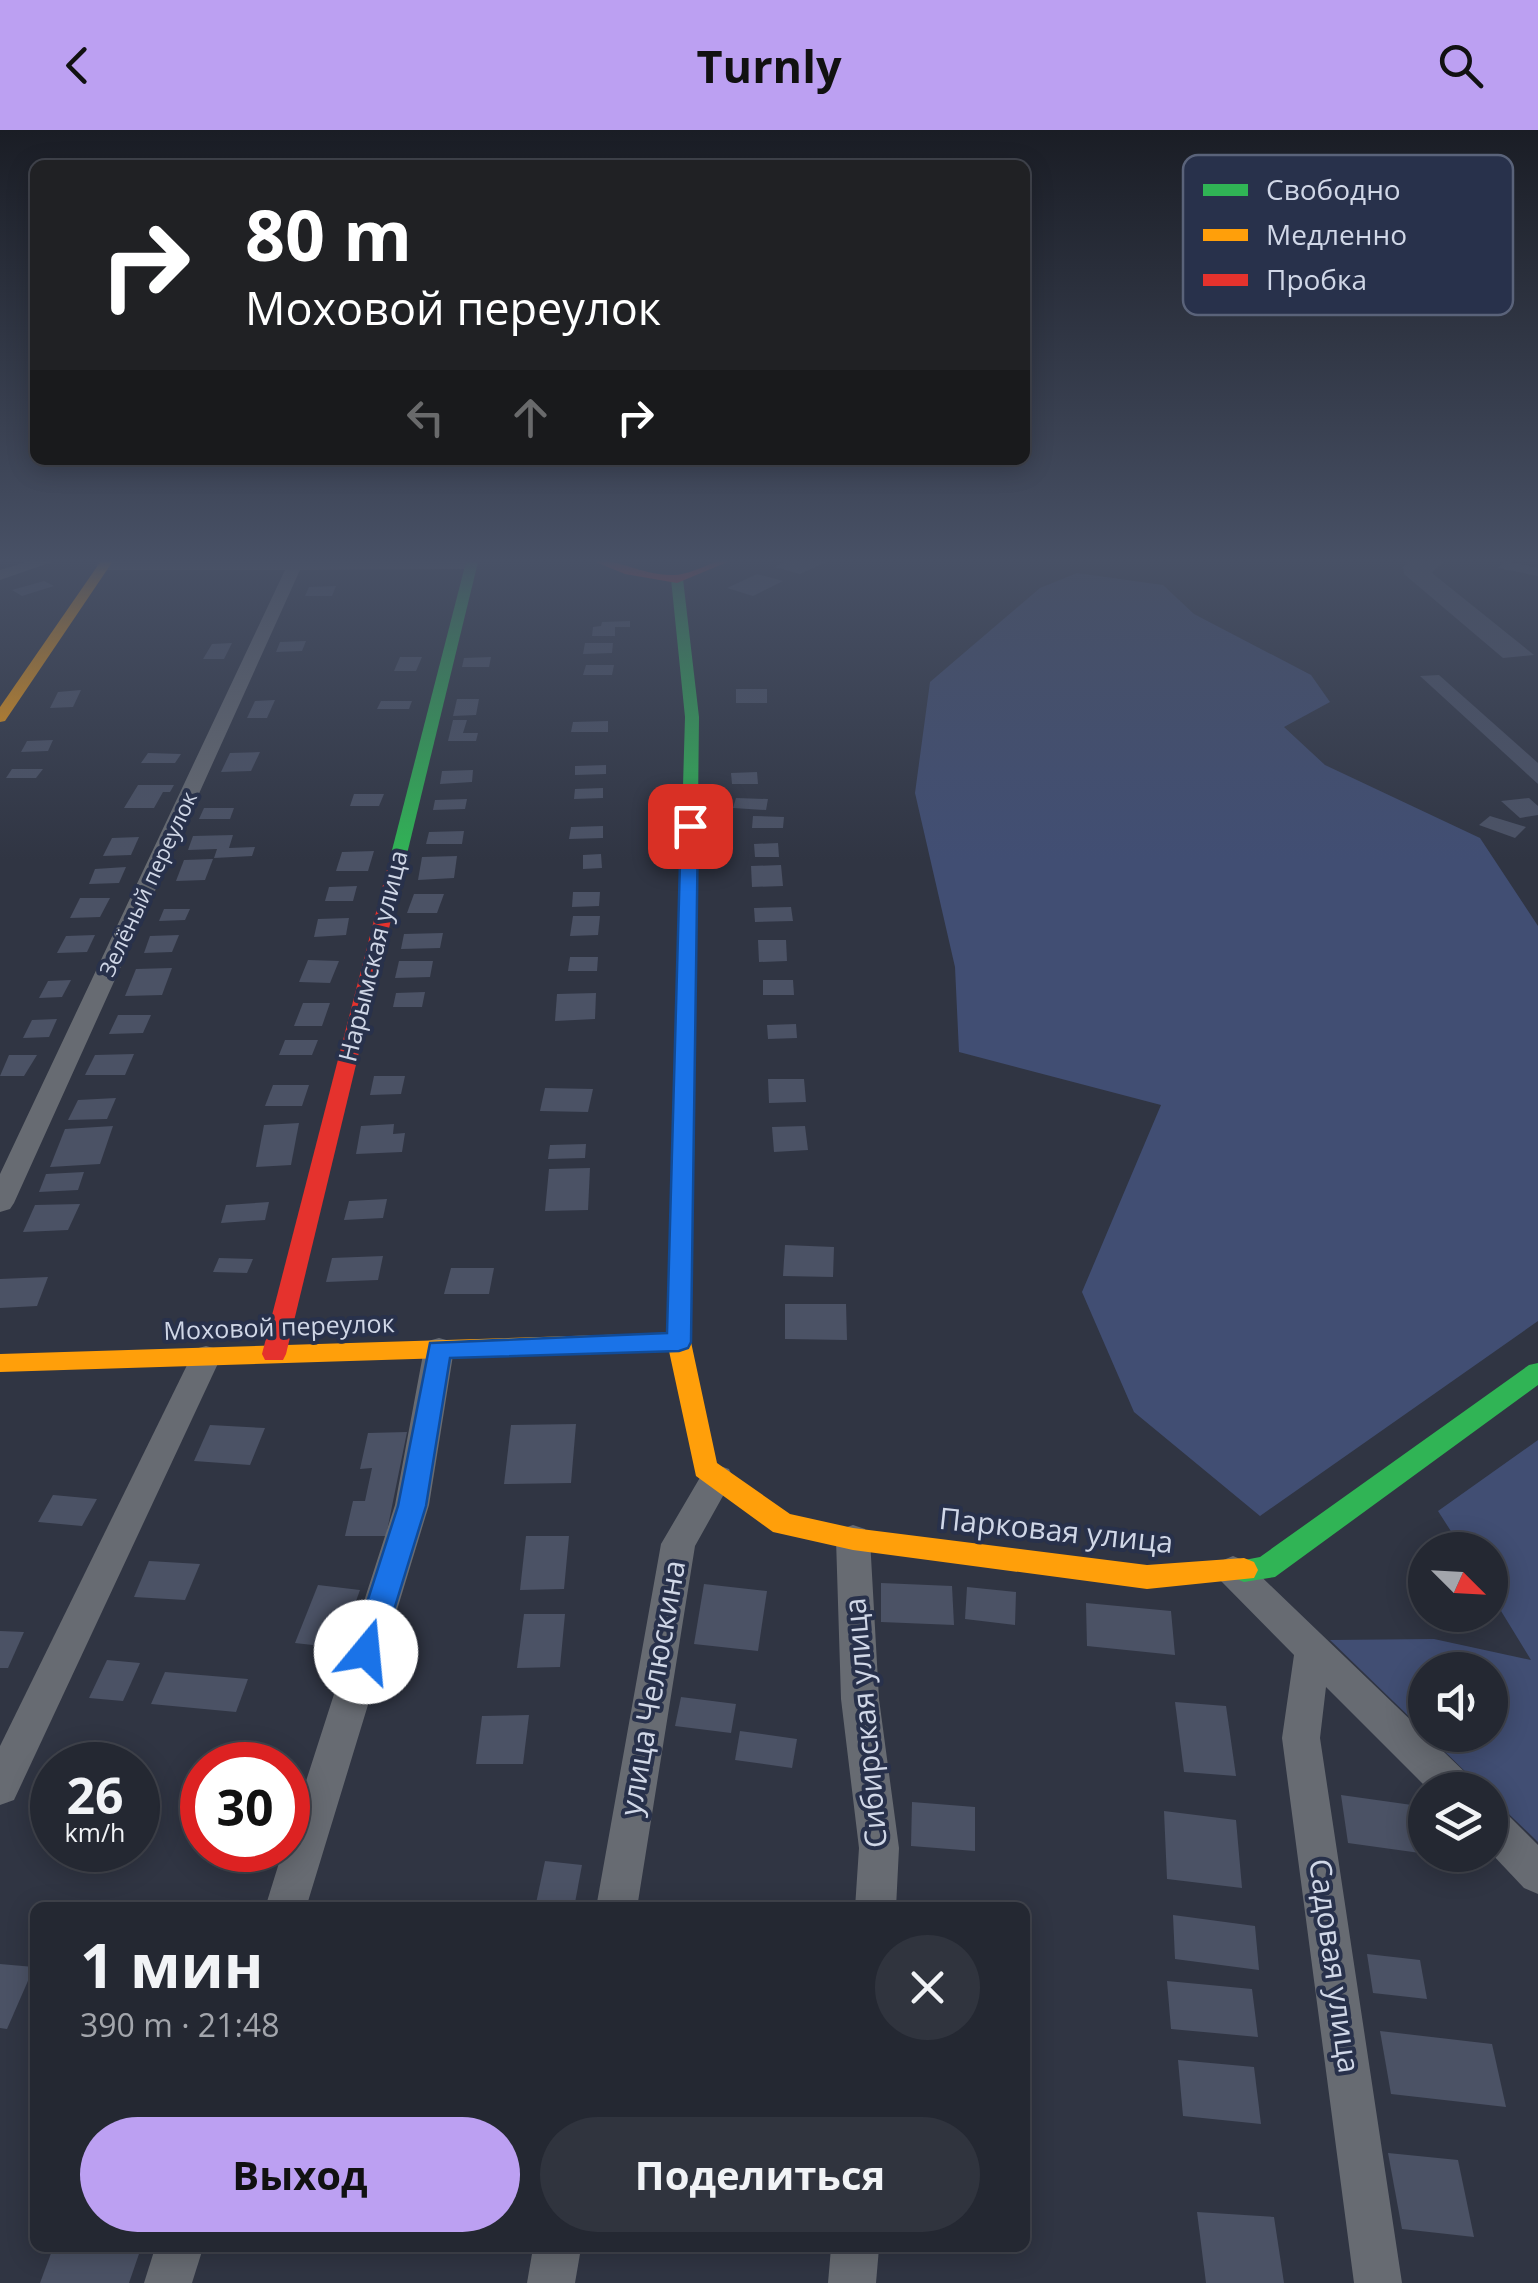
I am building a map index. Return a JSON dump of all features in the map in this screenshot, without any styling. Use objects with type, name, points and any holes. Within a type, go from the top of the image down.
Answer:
[{"type":"street","points":[[0,718],[41,658]]},
{"type":"street","name":"Зелёный переулок","points":[[0,1204],[253,658]]},
{"type":"street","name":"Нарымская улица","points":[[274,1354],[447,658]]},
{"type":"street","points":[[686,658],[692,717],[679,1342],[711,1473]]},
{"type":"street","name":"Моховой переулок","points":[[0,1363],[679,1342]]},
{"type":"street","points":[[287,1902],[412,1506],[439,1349]]},
{"type":"street","points":[[0,1787],[206,1357]]},
{"type":"street","name":"Парковая улица","points":[[711,1473],[783,1524],[853,1539],[1146,1576],[1265,1569],[1538,1372]]},
{"type":"street","name":"улица Челюскина","points":[[617,1902],[678,1544],[711,1473]]},
{"type":"street","name":"Сибирская улица","points":[[853,1539],[860,1699],[879,1848],[875,1902]]},
{"type":"street","points":[[1233,1571],[1438,1772]]},
{"type":"street","name":"Садовая улица","points":[[1314,1650],[1301,1738],[1378,2283]]},
{"type":"street","points":[[1508,1843],[1538,1874]]},
{"type":"street","points":[[168,2283],[178,2252]]},
{"type":"street","points":[[552,2283],[557,2252]]},
{"type":"street","points":[[852,2283],[854,2252]]},
{"type":"shaded area","points":[[958,658],[1279,658],[1311,675],[1330,702],[1284,727],[1325,765],[1480,838],[1538,926],[1538,1321],[1260,1516],[1134,1412],[1082,1292],[1161,1105],[959,1052],[955,967],[915,793],[930,682]]},
{"type":"shaded area","points":[[1538,1440],[1538,1842],[1508,1813],[1508,1772],[1466,1772],[1445,1752],[1508,1752],[1508,1655],[1531,1660],[1508,1622],[1508,1532],[1451,1532],[1438,1511]]},
{"type":"shaded area","points":[[1434,1639],[1494,1652],[1408,1652],[1408,1716],[1330,1640]]},
{"type":"building","points":[[399,658],[421,658],[416,671],[394,671]]},
{"type":"building","points":[[464,658],[491,658],[489,667],[462,667]]},
{"type":"building","points":[[586,665],[614,665],[612,675],[583,675]]},
{"type":"building","points":[[1439,675],[1538,763],[1538,784],[1420,676]]},
{"type":"building","points":[[736,689],[767,689],[767,703],[736,703]]},
{"type":"building","points":[[81,690],[73,707],[50,708],[58,692]]},
{"type":"building","points":[[457,699],[479,699],[476,715],[453,716]]},
{"type":"building","points":[[275,700],[267,718],[247,718],[255,701]]},
{"type":"building","points":[[381,701],[412,701],[409,709],[377,709]]},
{"type":"building","points":[[453,720],[467,720],[463,733],[478,733],[476,741],[448,741]]},
{"type":"building","points":[[608,721],[608,732],[571,732],[573,722]]},
{"type":"building","points":[[53,740],[48,751],[21,752],[27,741]]},
{"type":"building","points":[[260,752],[251,771],[221,772],[230,753]]},
{"type":"building","points":[[148,753],[181,754],[175,763],[141,763]]},
{"type":"building","points":[[606,765],[606,774],[575,775],[575,766]]},
{"type":"building","points":[[12,769],[43,769],[36,778],[6,778]]},
{"type":"building","points":[[473,770],[472,782],[440,784],[442,771]]},
{"type":"building","points":[[757,772],[758,784],[732,784],[731,773]]},
{"type":"building","points":[[138,785],[174,785],[170,792],[163,792],[154,808],[124,808]]},
{"type":"building","points":[[603,788],[603,798],[574,799],[575,789]]},
{"type":"building","points":[[354,794],[384,794],[379,806],[350,806]]},
{"type":"building","points":[[736,798],[768,799],[766,810],[733,808]]},
{"type":"building","points":[[1529,798],[1538,806],[1538,815],[1520,818],[1501,801]]},
{"type":"building","points":[[467,799],[465,809],[433,810],[435,800]]},
{"type":"building","points":[[204,808],[234,808],[230,819],[199,819]]},
{"type":"building","points":[[753,816],[784,817],[783,828],[752,828]]},
{"type":"building","points":[[1490,816],[1526,827],[1515,838],[1479,825]]},
{"type":"building","points":[[603,826],[603,838],[569,839],[571,827]]},
{"type":"building","points":[[464,831],[462,844],[426,844],[429,832]]},
{"type":"building","points":[[233,835],[229,848],[255,847],[252,856],[214,858],[217,849],[188,850],[193,836]]},
{"type":"building","points":[[139,837],[131,855],[103,856],[112,838]]},
{"type":"building","points":[[778,843],[779,857],[755,857],[754,844]]},
{"type":"building","points":[[374,851],[368,871],[336,871],[342,852]]},
{"type":"building","points":[[601,854],[602,868],[583,869],[583,855]]},
{"type":"building","points":[[457,856],[454,878],[418,880],[422,857]]},
{"type":"building","points":[[213,859],[205,880],[176,881],[184,860]]},
{"type":"building","points":[[781,865],[783,886],[752,887],[751,866]]},
{"type":"building","points":[[126,867],[119,883],[89,884],[95,869]]},
{"type":"building","points":[[357,886],[353,901],[325,901],[329,887]]},
{"type":"building","points":[[573,892],[600,892],[599,906],[572,907]]},
{"type":"building","points":[[414,894],[444,894],[437,913],[407,913]]},
{"type":"building","points":[[80,898],[110,898],[100,917],[70,918]]},
{"type":"building","points":[[791,907],[793,921],[755,922],[754,908]]},
{"type":"building","points":[[164,909],[190,909],[185,920],[159,921]]},
{"type":"building","points":[[573,916],[600,916],[598,935],[570,936]]},
{"type":"building","points":[[349,918],[346,935],[314,937],[318,919]]},
{"type":"building","points":[[443,933],[440,948],[401,949],[404,934]]},
{"type":"building","points":[[95,935],[87,952],[57,953],[66,936]]},
{"type":"building","points":[[179,935],[172,952],[144,953],[150,936]]},
{"type":"building","points":[[758,940],[786,940],[787,961],[759,962]]},
{"type":"building","points":[[570,957],[598,957],[597,971],[568,971]]},
{"type":"building","points":[[308,960],[339,961],[330,983],[299,982]]},
{"type":"building","points":[[399,961],[433,961],[430,977],[395,978]]},
{"type":"building","points":[[172,968],[162,995],[125,996],[136,969]]},
{"type":"building","points":[[71,980],[62,997],[39,998],[48,981]]},
{"type":"building","points":[[763,980],[793,980],[794,995],[763,995]]},
{"type":"building","points":[[425,992],[422,1007],[393,1007],[396,993]]},
{"type":"building","points":[[596,993],[595,1019],[555,1021],[557,994]]},
{"type":"building","points":[[303,1003],[330,1003],[322,1026],[294,1026]]},
{"type":"building","points":[[118,1015],[151,1015],[143,1033],[109,1034]]},
{"type":"building","points":[[57,1019],[49,1037],[23,1038],[32,1020]]},
{"type":"building","points":[[796,1024],[797,1038],[768,1039],[767,1025]]},
{"type":"building","points":[[285,1040],[318,1040],[312,1055],[279,1055]]},
{"type":"building","points":[[134,1054],[125,1075],[85,1075],[95,1055]]},
{"type":"building","points":[[9,1055],[37,1055],[24,1076],[0,1076]]},
{"type":"building","points":[[374,1076],[405,1076],[401,1094],[370,1095]]},
{"type":"building","points":[[768,1079],[804,1079],[806,1102],[769,1103]]},
{"type":"building","points":[[273,1085],[309,1085],[302,1106],[265,1106]]},
{"type":"building","points":[[545,1088],[593,1089],[588,1112],[540,1111]]},
{"type":"building","points":[[116,1098],[107,1119],[68,1120],[78,1100]]},
{"type":"building","points":[[299,1123],[291,1165],[256,1167],[264,1125]]},
{"type":"building","points":[[394,1124],[393,1134],[405,1133],[402,1152],[356,1154],[361,1126]]},
{"type":"building","points":[[113,1126],[100,1164],[50,1167],[65,1129]]},
{"type":"building","points":[[805,1126],[808,1150],[774,1152],[772,1127]]},
{"type":"building","points":[[586,1144],[585,1158],[548,1159],[550,1145]]},
{"type":"building","points":[[590,1168],[588,1210],[545,1211],[549,1169]]},
{"type":"building","points":[[84,1172],[78,1190],[39,1192],[46,1174]]},
{"type":"building","points":[[387,1199],[383,1218],[344,1220],[349,1201]]},
{"type":"building","points":[[269,1202],[265,1220],[221,1223],[226,1205]]},
{"type":"building","points":[[80,1204],[68,1230],[23,1232],[35,1205]]},
{"type":"building","points":[[785,1245],[834,1247],[833,1277],[783,1276]]},
{"type":"building","points":[[383,1256],[378,1280],[326,1282],[332,1258]]},
{"type":"building","points":[[219,1258],[253,1259],[247,1273],[213,1272]]},
{"type":"building","points":[[451,1268],[494,1268],[489,1294],[444,1294]]},
{"type":"building","points":[[48,1277],[37,1306],[0,1308],[0,1279]]},
{"type":"building","points":[[785,1304],[846,1304],[847,1340],[785,1339]]},
{"type":"building","points":[[576,1424],[571,1483],[504,1484],[511,1425]]},
{"type":"building","points":[[210,1425],[265,1428],[250,1465],[194,1461]]},
{"type":"building","points":[[407,1432],[386,1536],[345,1536],[353,1501],[365,1501],[372,1468],[360,1469],[368,1433]]},
{"type":"building","points":[[53,1495],[97,1499],[82,1526],[38,1522]]},
{"type":"building","points":[[526,1536],[569,1536],[564,1589],[520,1590]]},
{"type":"building","points":[[149,1561],[200,1564],[185,1600],[134,1597]]},
{"type":"building","points":[[881,1583],[952,1586],[954,1625],[881,1622]]},
{"type":"building","points":[[704,1584],[767,1591],[758,1651],[694,1644]]},
{"type":"building","points":[[318,1585],[360,1590],[339,1648],[295,1643]]},
{"type":"building","points":[[967,1587],[1016,1592],[1015,1625],[965,1619]]},
{"type":"building","points":[[1086,1603],[1171,1611],[1175,1655],[1087,1646]]},
{"type":"building","points":[[524,1614],[565,1614],[560,1667],[517,1668]]},
{"type":"building","points":[[0,1631],[24,1632],[8,1668],[0,1668]]},
{"type":"building","points":[[107,1660],[140,1663],[123,1701],[89,1698]]},
{"type":"building","points":[[165,1672],[248,1679],[236,1712],[151,1704]]},
{"type":"building","points":[[681,1697],[736,1704],[731,1733],[675,1726]]},
{"type":"building","points":[[1175,1702],[1226,1706],[1236,1776],[1184,1772]]},
{"type":"building","points":[[529,1715],[523,1764],[476,1764],[482,1716]]},
{"type":"building","points":[[740,1731],[797,1739],[792,1768],[735,1760]]},
{"type":"building","points":[[1341,1795],[1408,1804],[1408,1851],[1348,1843]]},
{"type":"building","points":[[912,1802],[975,1807],[975,1851],[911,1846]]},
{"type":"building","points":[[1164,1811],[1236,1820],[1242,1888],[1167,1879]]},
{"type":"building","points":[[545,1861],[582,1865],[575,1902],[536,1902]]},
{"type":"building","points":[[1173,1915],[1255,1926],[1259,1970],[1175,1959]]},
{"type":"building","points":[[1367,1954],[1420,1960],[1427,1999],[1373,1993]]},
{"type":"building","points":[[0,1964],[30,1967],[30,1976],[7,2029],[0,2028]]},
{"type":"building","points":[[1167,1981],[1252,1989],[1258,2037],[1171,2029]]},
{"type":"building","points":[[1380,2031],[1492,2044],[1506,2107],[1391,2094]]},
{"type":"building","points":[[1178,2060],[1254,2067],[1261,2124],[1183,2116]]},
{"type":"building","points":[[1388,2153],[1458,2160],[1474,2237],[1402,2229]]},
{"type":"building","points":[[1197,2212],[1274,2217],[1284,2283],[1206,2283]]},
{"type":"building","points":[[52,2252],[140,2252],[129,2283],[40,2283]]},
{"type":"traffic: fast","points":[[398,858],[448,658]]},
{"type":"traffic: fast","points":[[683,1165],[692,717],[686,658]]},
{"type":"traffic: fast","points":[[1244,1570],[1265,1569],[1538,1372]]},
{"type":"traffic: slow","points":[[0,718],[41,658]]},
{"type":"traffic: slow","points":[[683,1165],[679,1342],[705,1469],[783,1524],[853,1539],[1147,1577],[1244,1570]]},
{"type":"traffic: slow","points":[[0,1363],[679,1342]]},
{"type":"traffic: jam","points":[[274,1354],[398,858]]},
{"type":"route","points":[[366,1652],[412,1506],[439,1349],[679,1342],[690,826]]}]
